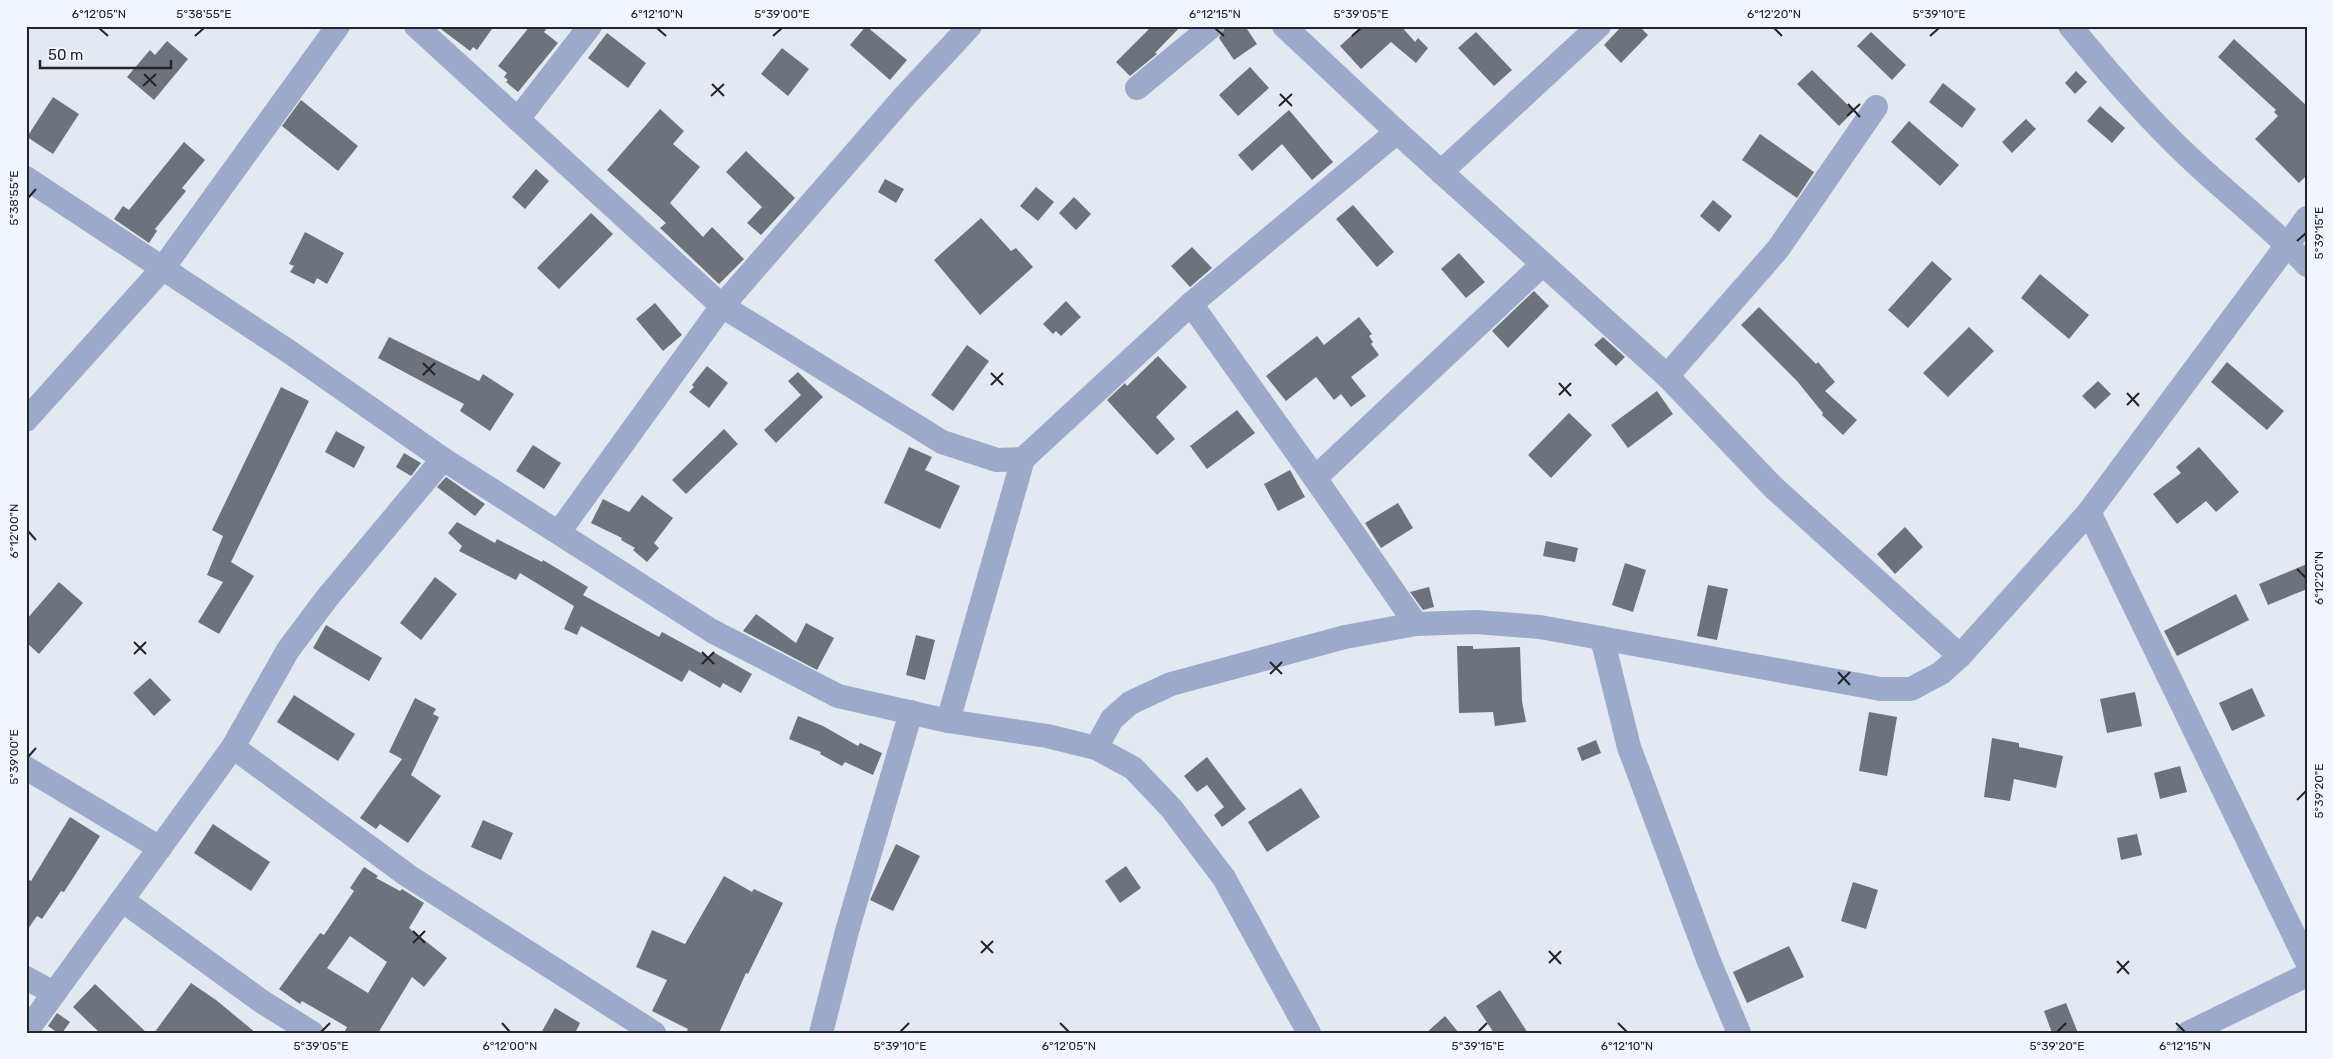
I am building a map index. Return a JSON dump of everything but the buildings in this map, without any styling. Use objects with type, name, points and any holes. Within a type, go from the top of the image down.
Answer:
[{"type":"street","points":[[26,420],[163,268],[338,26]]},
{"type":"street","points":[[416,26],[722,306],[942,442],[997,460],[1023,459]]},
{"type":"street","points":[[518,118],[590,26]]},
{"type":"street","points":[[559,532],[722,306],[904,97],[970,26]]},
{"type":"street","points":[[1137,88],[1212,26]]},
{"type":"street","points":[[1284,26],[1397,132],[1667,376],[1773,487],[1960,656]]},
{"type":"street","points":[[1441,172],[1599,26]]},
{"type":"street","points":[[2070,26],[2121,87],[2190,158],[2287,244],[2307,265]]},
{"type":"street","points":[[1667,376],[1778,249],[1876,107]]},
{"type":"street","points":[[948,721],[1023,459],[1191,304],[1397,132]]},
{"type":"street","points":[[26,178],[291,353],[443,459],[712,631],[838,696],[948,721],[1047,736],[1096,748],[1133,768],[1171,808],[1224,878],[1309,1033]]},
{"type":"street","points":[[1096,748],[1112,719],[1130,703],[1171,684],[1345,637],[1416,624],[1476,622],[1540,628],[1881,689],[1911,689],[1940,673],[1960,656],[2089,512],[2307,218]]},
{"type":"street","points":[[1315,478],[1543,264]]},
{"type":"street","points":[[1191,304],[1416,624]]},
{"type":"street","points":[[26,1032],[233,747],[288,650],[327,598],[443,459]]},
{"type":"street","points":[[2089,512],[2307,962]]},
{"type":"street","points":[[1602,638],[1629,747],[1708,959],[1739,1033]]},
{"type":"street","points":[[821,1033],[847,931],[911,712]]},
{"type":"street","points":[[233,747],[407,875],[654,1033]]},
{"type":"street","points":[[26,768],[160,848]]},
{"type":"street","points":[[122,900],[261,1001],[312,1033]]},
{"type":"street","points":[[2188,1033],[2307,975]]},
{"type":"street","points":[[26,978],[54,993]]}]
